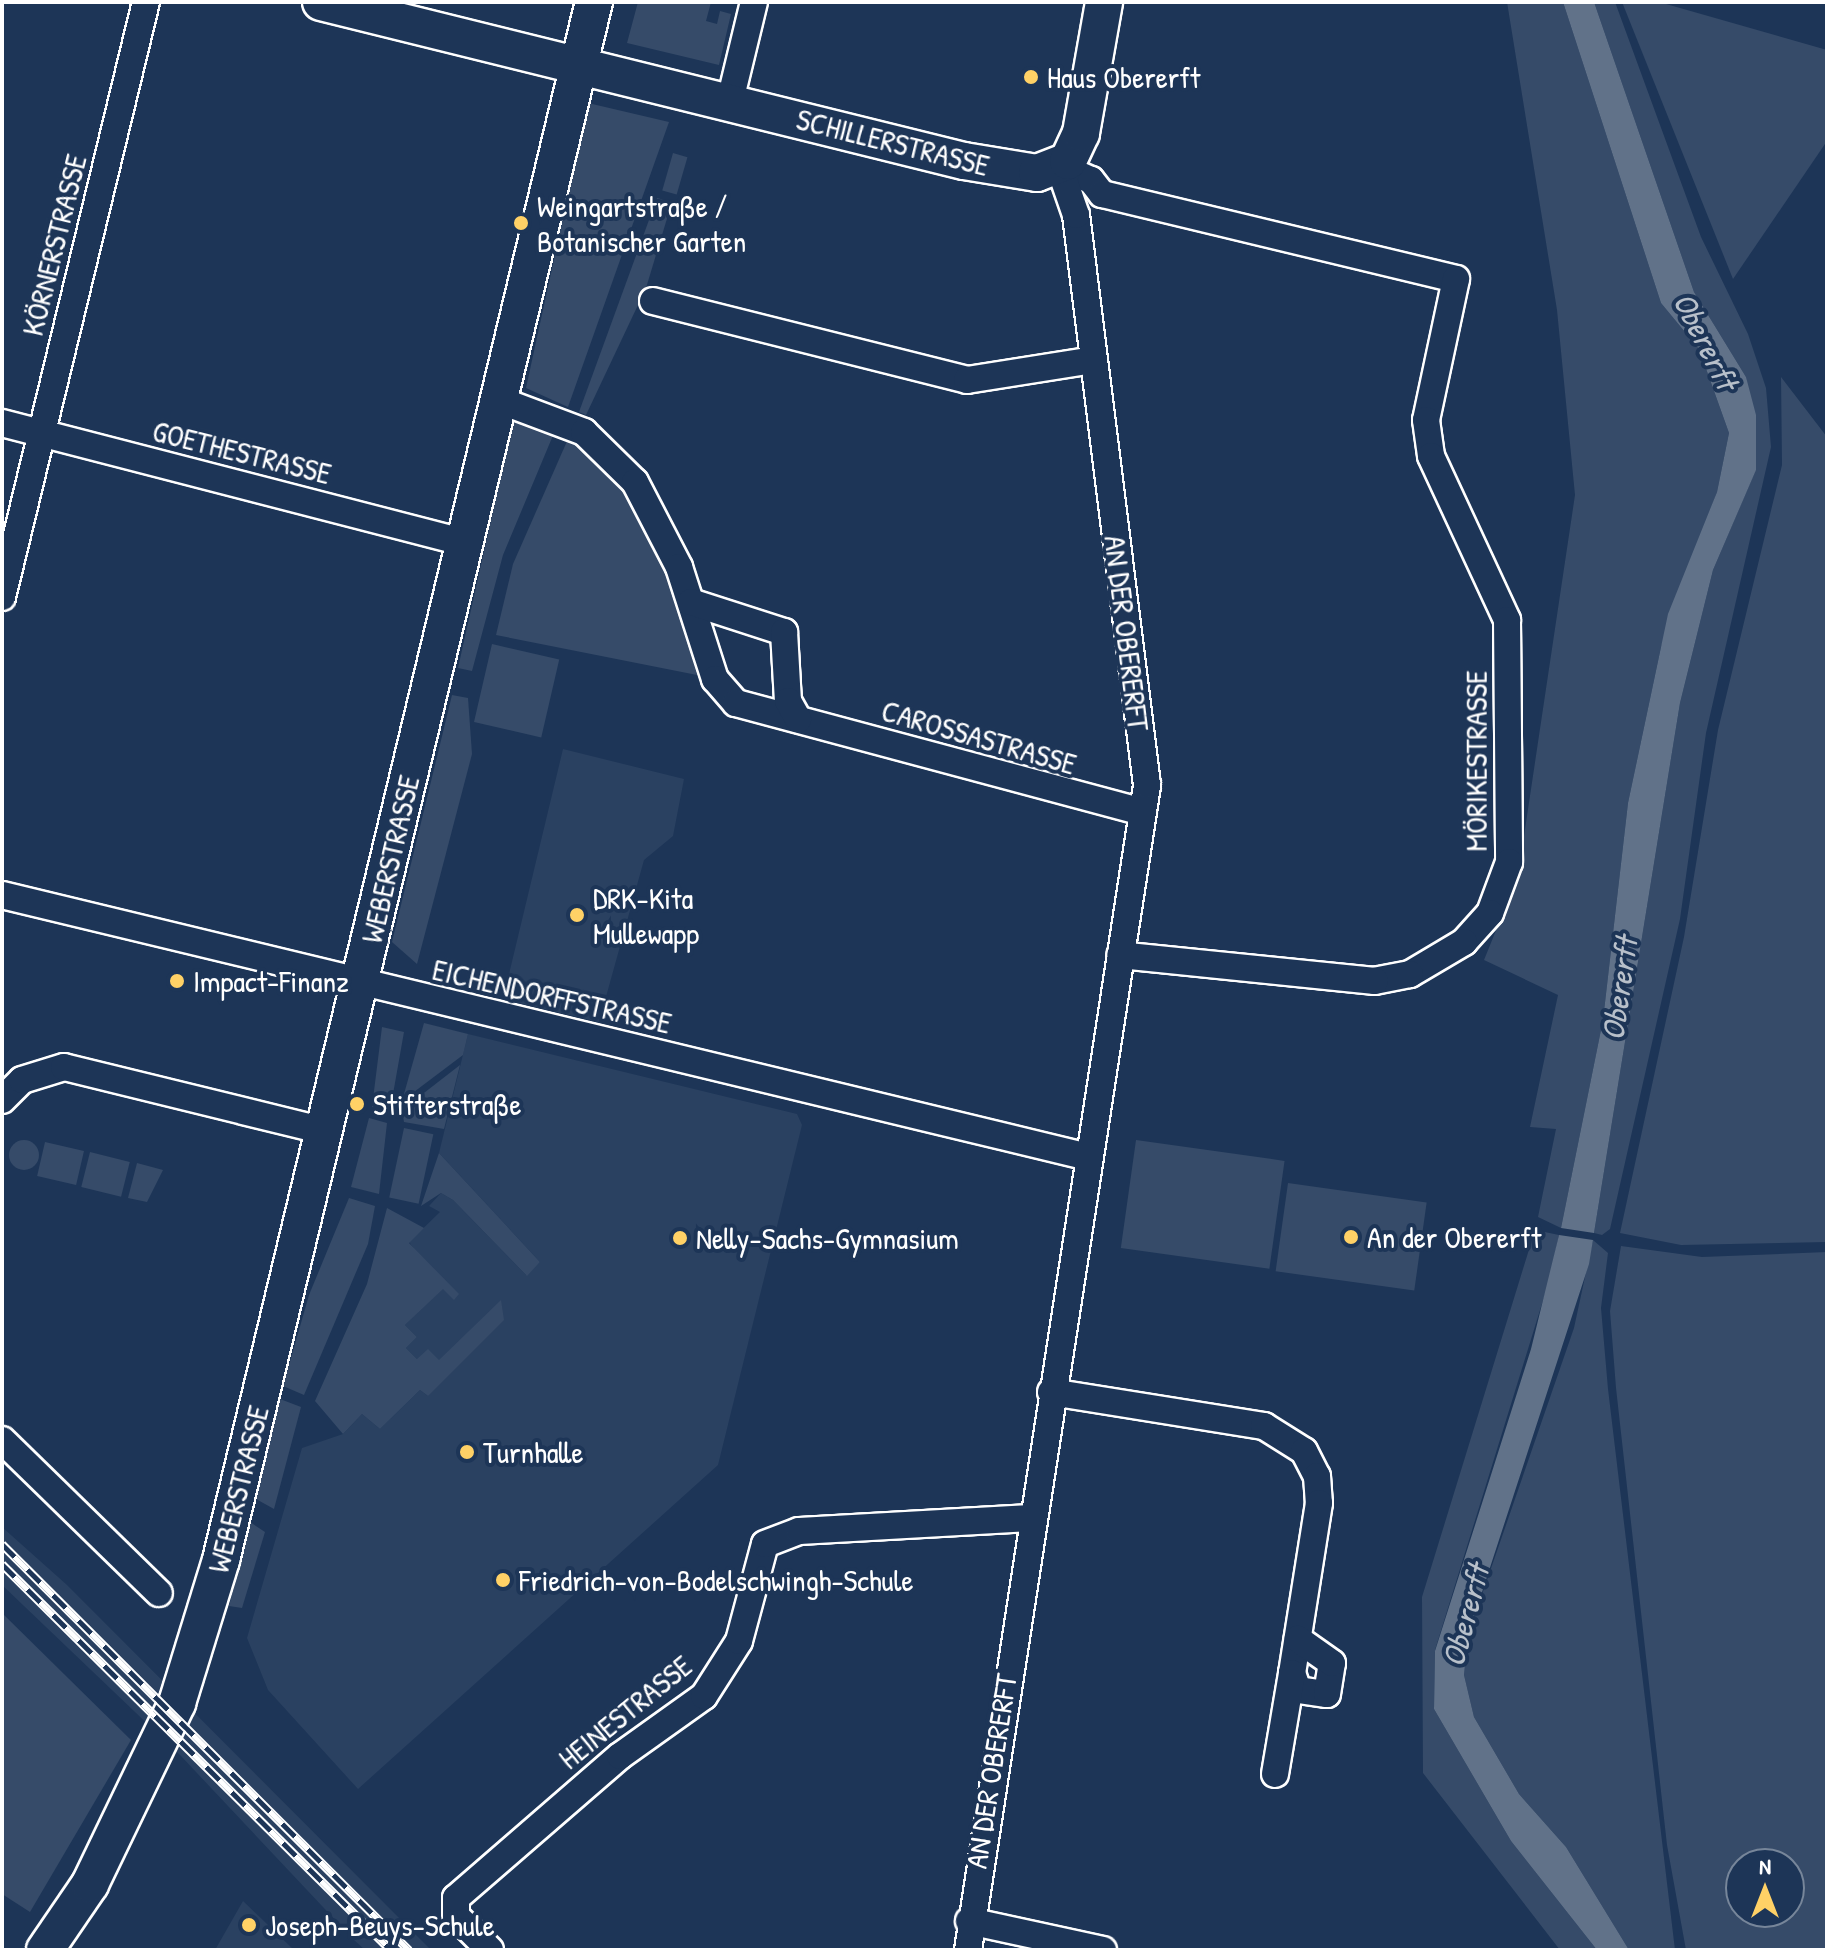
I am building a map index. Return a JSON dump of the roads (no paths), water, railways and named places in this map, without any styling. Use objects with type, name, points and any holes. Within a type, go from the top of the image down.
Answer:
[{"type":"main road","name":"SCHILLERSTRASSE","points":[[321,2],[1008,172],[1059,166]]},
{"type":"main road","name":"WEBERSTRASSE","points":[[45,1950],[97,1870],[185,1680],[325,1131],[594,2]]},
{"type":"main road","points":[[1059,166],[1081,133],[1104,2]]},
{"type":"street","name":"KÖRNERSTRASSE","points":[[2,597],[146,2]]},
{"type":"street","points":[[730,101],[754,2]]},
{"type":"street","points":[[1059,166],[1091,180],[1102,194],[1090,212],[1076,215]]},
{"type":"street","name":"AN DER OBERERFT","points":[[968,1950],[969,1921],[1147,785],[1076,215],[1059,166]]},
{"type":"street","name":"MÖRIKESTRASSE","points":[[1102,194],[1456,279],[1426,420],[1431,456],[1507,620],[1512,836],[1490,913],[1445,959],[1375,981],[1120,955]]},
{"type":"street","points":[[653,301],[967,380],[1093,360]]},
{"type":"street","name":"CAROSSASTRASSE","points":[[499,400],[560,419],[613,456],[656,514],[727,697],[1143,812]]},
{"type":"street","name":"GOETHESTRASSE","points":[[2,423],[466,543]]},
{"type":"street","points":[[691,602],[784,632],[788,701],[798,719]]},
{"type":"street","name":"EICHENDORFFSTRASSE","points":[[2,895],[1088,1157]]},
{"type":"street","points":[[2,1100],[22,1080],[64,1067],[325,1131]]},
{"type":"street","points":[[1051,1392],[1264,1426],[1304,1451],[1319,1488],[1275,1774]]},
{"type":"street","points":[[2,1440],[159,1593]]},
{"type":"street","name":"HEINESTRASSE","points":[[490,1950],[456,1916],[456,1898],[620,1756],[704,1696],[739,1641],[759,1554],[773,1537],[1031,1518]]},
{"type":"street","points":[[1292,1673],[1298,1690],[1310,1694],[1333,1685],[1332,1663],[1298,1639]]},
{"type":"street","points":[[969,1921],[1103,1950]]},
{"type":"water","name":"Obererft","points":[[1563,2],[1594,2],[1694,292],[1746,377],[1756,415],[1756,470],[1713,570],[1680,703],[1594,1233],[1561,1228],[1603,1020],[1628,803],[1668,614],[1717,492],[1729,433],[1699,349],[1661,303]]},
{"type":"water","name":"Obererft","points":[[1559,1235],[1593,1240],[1589,1264],[1468,1635],[1464,1675],[1474,1717],[1519,1794],[1566,1847],[1629,1950],[1597,1950],[1511,1841],[1434,1709],[1435,1651],[1531,1349]]},
{"type":"railway","points":[[2,1544],[409,1950]]},
{"type":"railway","points":[[2,1564],[391,1950]]},
{"type":"place","name":"Haus Obererft","points":[[1031,77]]},
{"type":"place","name":"Weingartstraße / Botanischer Garten","points":[[521,223]]},
{"type":"place","name":"DRK-Kita Mullewapp","points":[[577,915]]},
{"type":"place","name":"Impact-Finanz","points":[[177,981]]},
{"type":"place","name":"Stifterstraße","points":[[357,1104]]},
{"type":"place","name":"An der Obererft","points":[[1351,1237]]},
{"type":"place","name":"Nelly-Sachs-Gymnasium","points":[[680,1238]]},
{"type":"place","name":"Turnhalle","points":[[467,1452]]},
{"type":"place","name":"Friedrich-von-Bodelschwingh-Schule","points":[[503,1580]]},
{"type":"place","name":"Joseph-Beuys-Schule","points":[[249,1925]]}]
